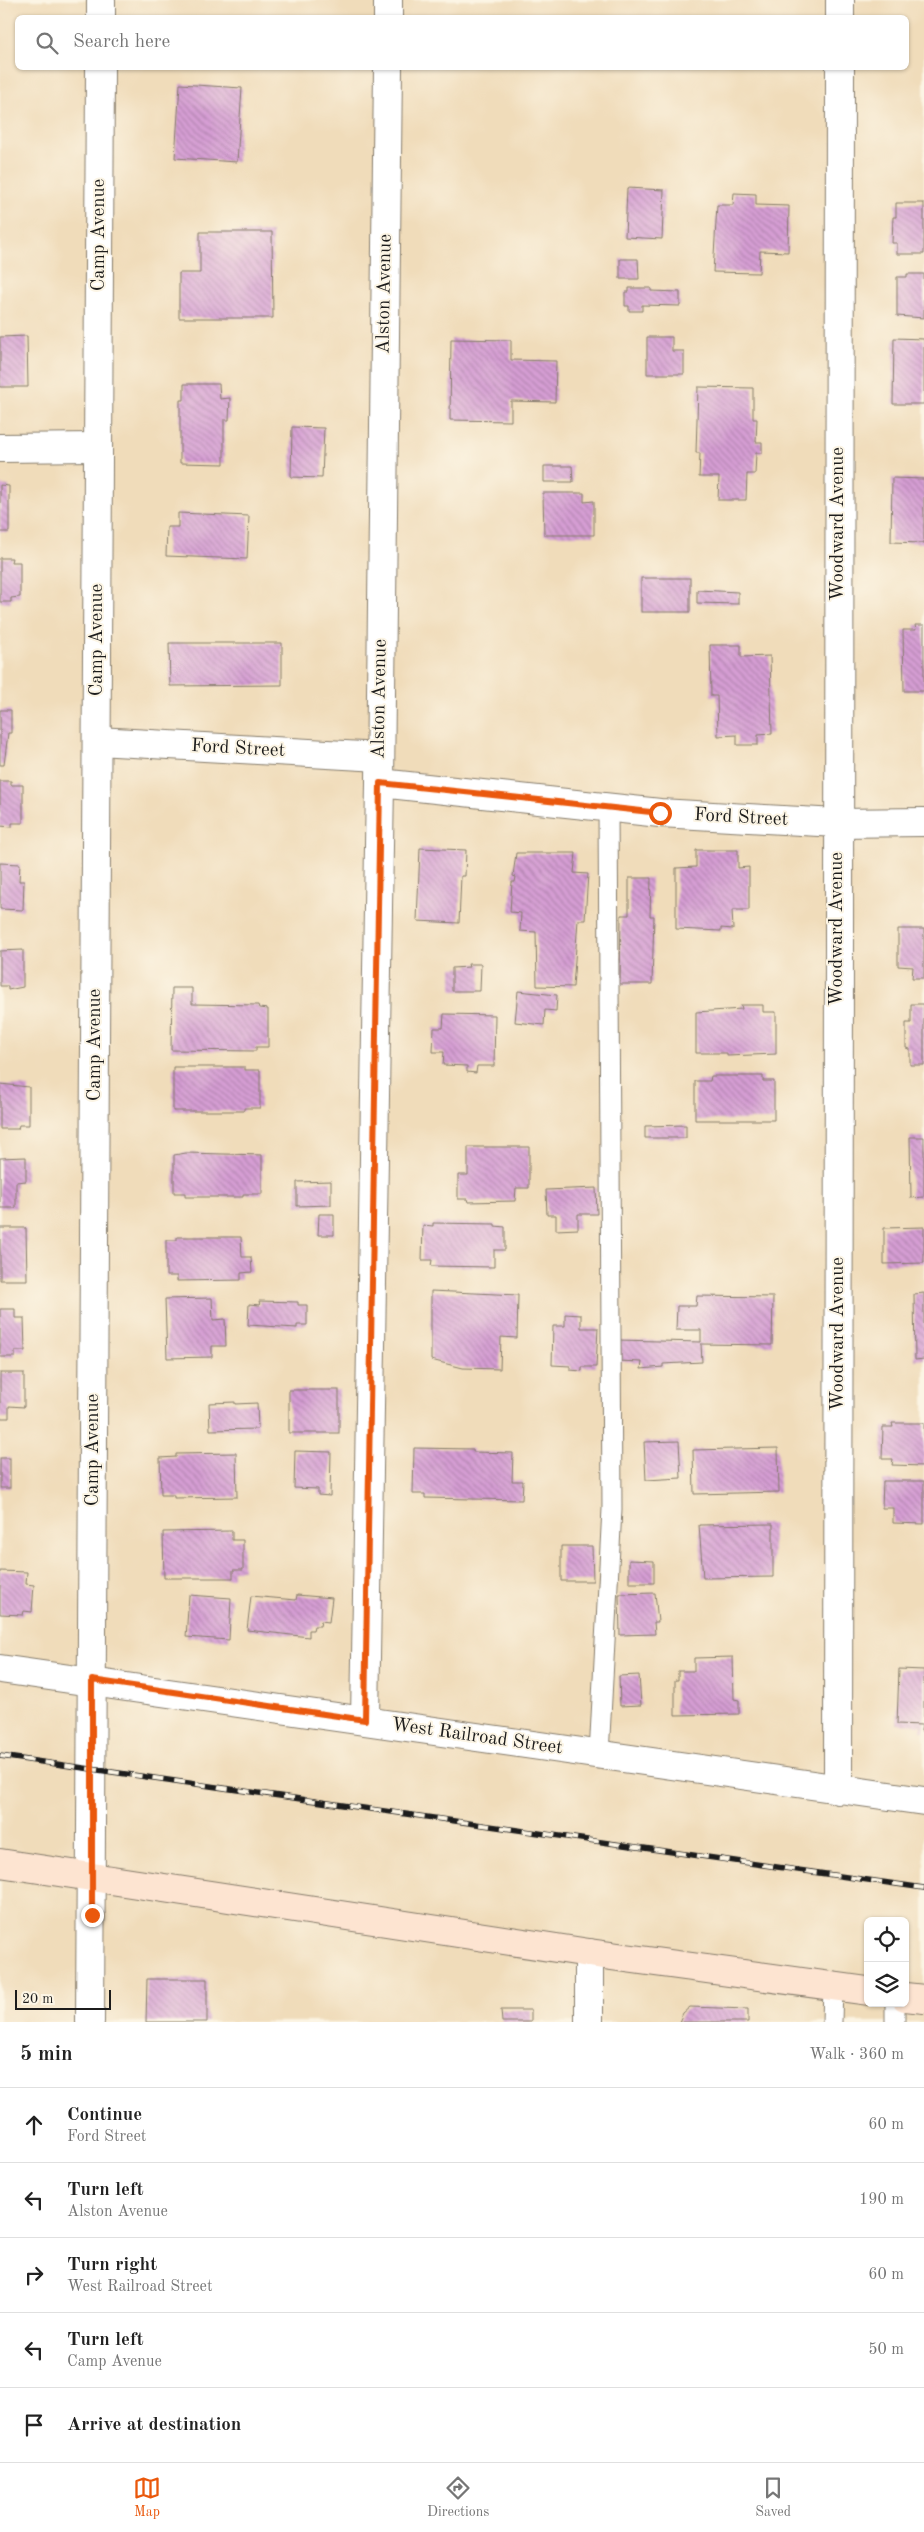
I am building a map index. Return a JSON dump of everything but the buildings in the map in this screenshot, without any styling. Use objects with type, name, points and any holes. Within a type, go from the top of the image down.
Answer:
[{"type":"main road","points":[[0,1863],[589,1952],[864,1990]]},
{"type":"main road","points":[[909,1997],[924,1999]]},
{"type":"street","points":[[101,0],[101,15]]},
{"type":"street","points":[[388,0],[388,15]]},
{"type":"street","points":[[840,0],[840,15]]},
{"type":"street","name":"Camp Avenue","points":[[90,2022],[100,70]]},
{"type":"street","name":"Alston Avenue","points":[[365,1720],[380,770],[388,70]]},
{"type":"street","name":"Woodward Avenue","points":[[838,1790],[837,822],[840,70]]},
{"type":"street","points":[[0,448],[98,447]]},
{"type":"street","name":"Ford Street","points":[[96,741],[380,770],[608,808],[660,813],[837,822],[924,822]]},
{"type":"street","name":"West Railroad Street","points":[[0,1669],[92,1680],[924,1801]]},
{"type":"street","points":[[589,1952],[589,2022]]},
{"type":"lane","points":[[600,1755],[612,1509],[608,808]]},
{"type":"lane","points":[[832,2022],[833,1986]]},
{"type":"lane","points":[[895,2007],[895,2022]]},
{"type":"railway","points":[[0,1756],[924,1888]]},
{"type":"route","points":[[92,1915],[92,1680],[365,1720],[380,783],[660,813]]}]
